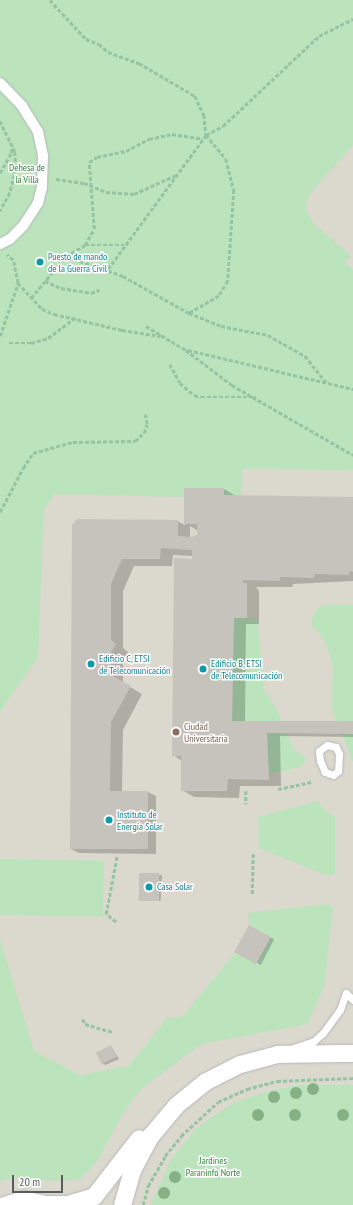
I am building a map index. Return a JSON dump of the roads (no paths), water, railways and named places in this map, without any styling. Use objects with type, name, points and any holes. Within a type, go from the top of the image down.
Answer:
[{"type":"street","points":[[0,83],[22,106],[38,132],[43,156],[43,179],[38,203],[23,226],[1,247]]},
{"type":"street","points":[[4,1205],[23,1199],[47,1204],[68,1204],[94,1196],[142,1134],[163,1120],[206,1081],[240,1064],[278,1054],[353,1053]]},
{"type":"street","points":[[122,1205],[141,1152],[163,1120]]},
{"type":"lane","points":[[278,1054],[314,1041],[324,1033],[340,1010],[346,993],[353,1000]]},
{"type":"place","name":"Puesto de mando de la Guerra Civil","points":[[40,262]]},
{"type":"place","name":"Edificio C, ETSI de Telecomunicación","points":[[91,664]]},
{"type":"place","name":"Edificio B, ETSI de Telecomunicación","points":[[203,669]]},
{"type":"place","name":"Ciudad Universitaria","points":[[176,732]]},
{"type":"place","name":"Instituto de Energía Solar","points":[[109,820]]},
{"type":"place","name":"Casa Solar","points":[[149,887]]},
{"type":"park label","name":"Dehesa de la Villa","points":[[27,172]]},
{"type":"park label","name":"Jardines Paraninfo Norte","points":[[213,1166]]}]
